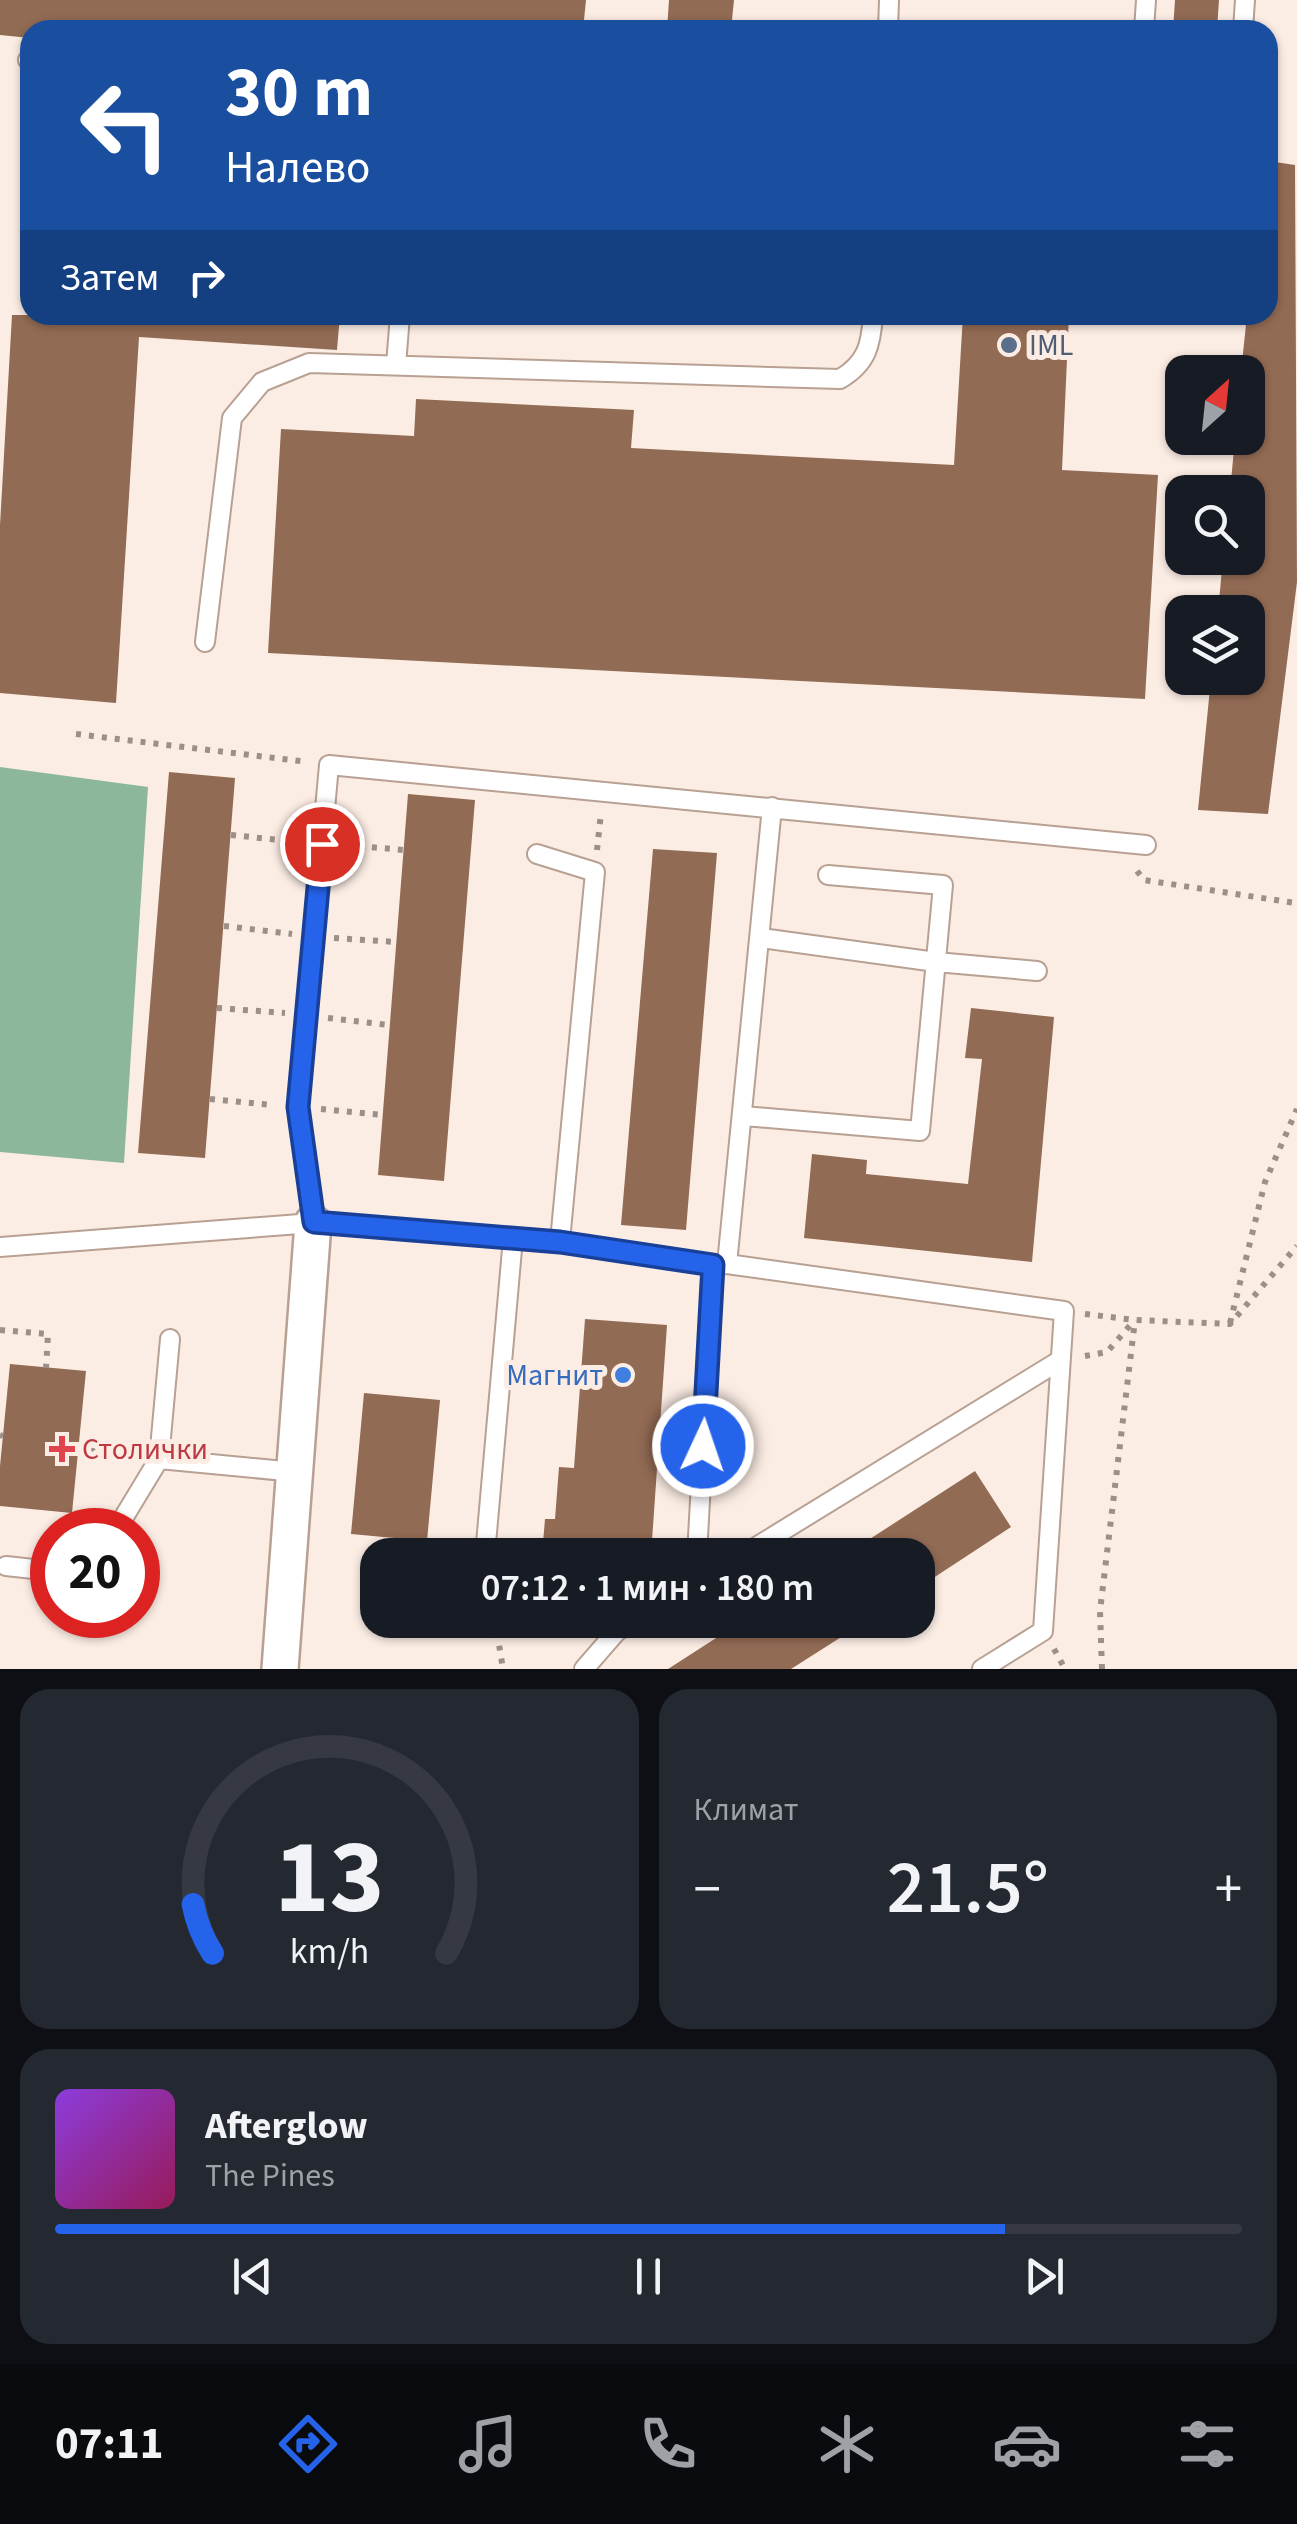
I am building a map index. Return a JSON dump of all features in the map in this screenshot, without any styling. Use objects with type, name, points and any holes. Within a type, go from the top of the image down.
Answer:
[{"type":"street","points":[[280,1669],[314,1222]]},
{"type":"lane","points":[[396,366],[399,325]]},
{"type":"lane","points":[[206,642],[232,418],[262,382],[309,363],[840,379],[858,368],[871,346],[872,325]]},
{"type":"lane","points":[[314,1222],[298,1107],[329,765],[1146,846]]},
{"type":"lane","points":[[697,1538],[720,1264],[744,1116],[772,807]]},
{"type":"lane","points":[[537,854],[595,872],[560,1242]]},
{"type":"lane","points":[[744,1116],[920,1131],[944,885],[828,875]]},
{"type":"lane","points":[[761,938],[936,962],[1037,971]]},
{"type":"lane","points":[[0,1248],[314,1222],[560,1242],[1064,1311],[1044,1631],[982,1669]]},
{"type":"lane","points":[[486,1538],[513,1238]]},
{"type":"lane","points":[[129,1508],[159,1459],[170,1339]]},
{"type":"lane","points":[[771,1538],[1059,1361]]},
{"type":"lane","points":[[159,1459],[295,1472]]},
{"type":"lane","points":[[6,1566],[30,1569]]},
{"type":"lane","points":[[584,1669],[610,1638]]},
{"type":"path","points":[[76,734],[329,765]]},
{"type":"path","points":[[595,872],[603,792]]},
{"type":"path","points":[[1144,880],[1295,902]]},
{"type":"path","points":[[1230,1324],[1265,1182],[1297,1108]]},
{"type":"path","points":[[1230,1324],[1297,1246]]},
{"type":"path","points":[[1064,1311],[1135,1320],[1230,1324]]},
{"type":"path","points":[[1059,1361],[1106,1352],[1135,1320]]},
{"type":"path","points":[[1102,1669],[1100,1611],[1135,1320]]},
{"type":"path","points":[[0,1330],[48,1334],[46,1368]]},
{"type":"path","points":[[78,1449],[159,1459]]},
{"type":"path","points":[[498,1638],[503,1669]]},
{"type":"green space","points":[[0,767],[148,787],[124,1163],[0,1152]]},
{"type":"building","points":[[0,0],[586,0],[584,20],[20,20],[20,37],[0,35]]},
{"type":"building","points":[[669,0],[734,0],[732,20],[668,20]]},
{"type":"building","points":[[1175,0],[1219,0],[1218,20],[1174,20]]},
{"type":"building","points":[[1278,162],[1295,165],[1297,582],[1268,814],[1198,810],[1209,695],[1265,695],[1265,595],[1220,595],[1221,575],[1265,575],[1265,475],[1232,475],[1233,455],[1265,455],[1265,355],[1243,355],[1246,325],[1278,325]]},
{"type":"building","points":[[12,315],[20,315],[20,325],[339,325],[337,350],[139,337],[116,703],[0,693],[0,525]]},
{"type":"building","points":[[962,325],[1069,325],[1062,470],[1158,475],[1145,699],[268,653],[281,429],[414,436],[416,399],[634,410],[631,448],[954,465]]},
{"type":"building","points":[[169,772],[235,778],[205,1158],[138,1153]]},
{"type":"building","points":[[408,794],[475,800],[444,1181],[378,1175]]},
{"type":"building","points":[[653,849],[717,853],[686,1230],[621,1225]]},
{"type":"building","points":[[971,1008],[1054,1017],[1032,1262],[804,1238],[812,1154],[867,1160],[866,1174],[968,1184],[982,1059],[965,1058]]},
{"type":"building","points":[[585,1319],[667,1325],[652,1538],[543,1538],[545,1519],[555,1519],[559,1467],[574,1468]]},
{"type":"building","points":[[10,1364],[86,1371],[72,1508],[0,1506]]},
{"type":"building","points":[[364,1393],[440,1400],[427,1538],[351,1534]]},
{"type":"building","points":[[975,1471],[1011,1527],[935,1577],[935,1538],[871,1538]]},
{"type":"building","points":[[716,1638],[840,1638],[791,1669],[668,1669]]},
{"type":"place","name":"IML","points":[[1009,345]]},
{"type":"place","name":"Магнит","points":[[623,1375]]},
{"type":"place","name":"Столички","points":[[62,1449]]},
{"type":"route","points":[[322,844],[298,1107],[314,1222],[560,1242],[713,1265],[703,1446]]}]
